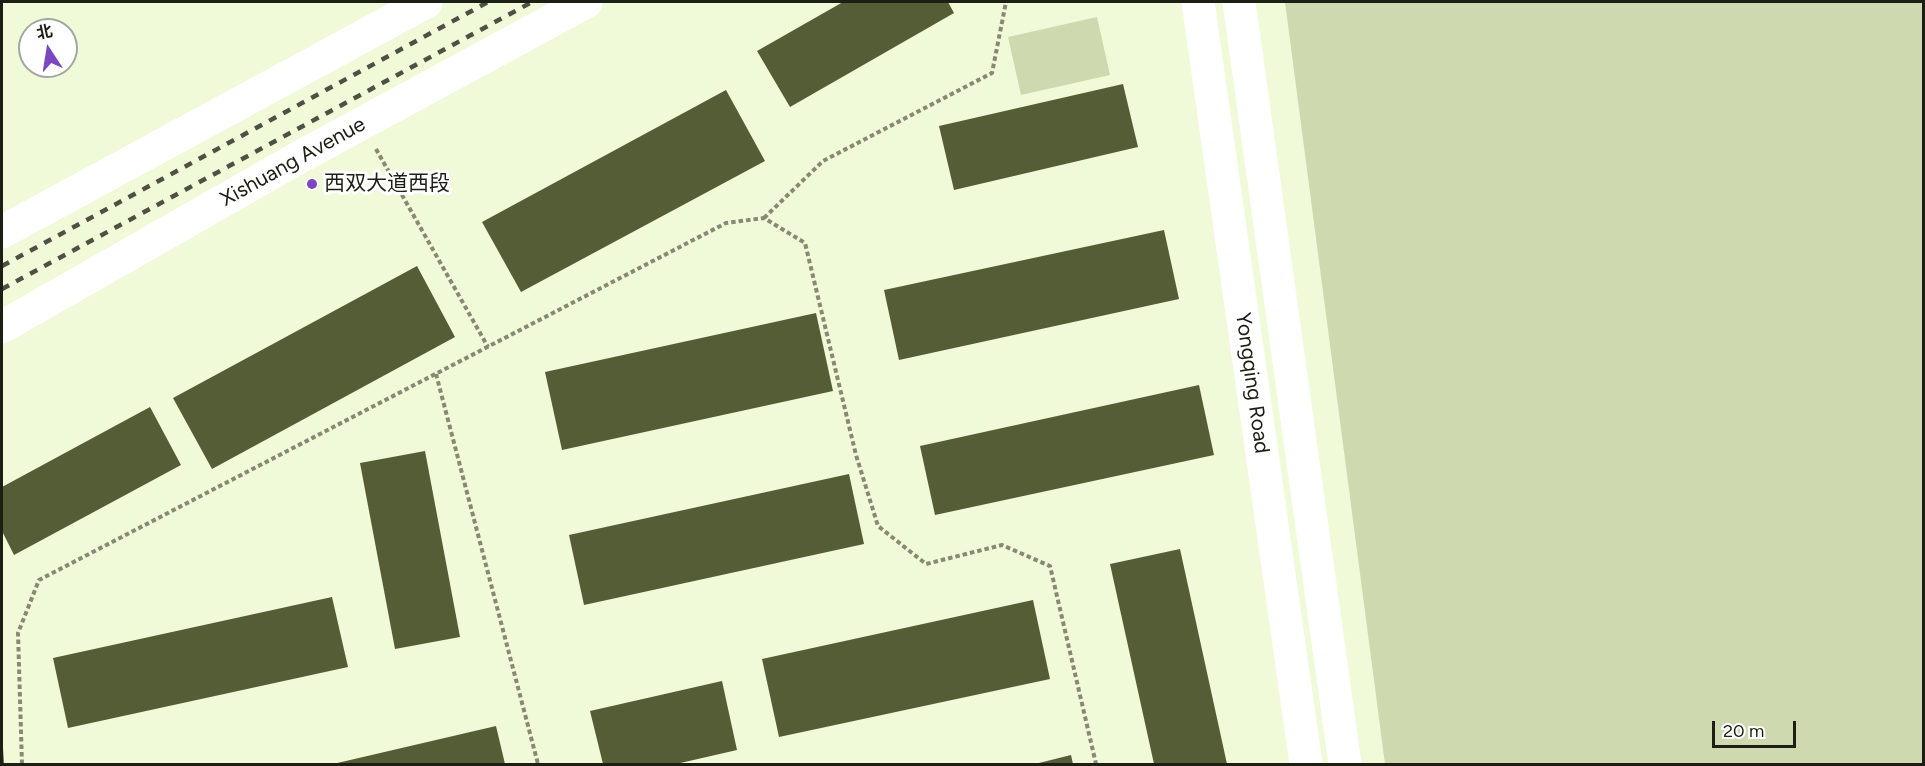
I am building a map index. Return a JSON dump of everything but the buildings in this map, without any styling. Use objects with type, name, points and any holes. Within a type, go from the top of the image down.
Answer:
[{"type":"main road","points":[[2,232],[426,2]]},
{"type":"main road","name":"Xishuang Avenue","points":[[2,327],[362,123],[586,2]]},
{"type":"main road","name":"Yongqing Road","points":[[1198,2],[1306,765]]},
{"type":"main road","name":"Yongqing Road","points":[[1239,2],[1345,765]]},
{"type":"main road","points":[[2,221],[87,185]]},
{"type":"path","points":[[22,765],[18,633],[39,580],[726,223],[764,218],[823,161],[992,72],[1006,2]]},
{"type":"path","points":[[362,123],[488,347]]},
{"type":"path","points":[[764,218],[805,243],[856,455],[878,526],[926,564],[1002,545],[1050,566],[1096,765]]},
{"type":"path","points":[[436,374],[538,765]]},
{"type":"green space","points":[[1285,2],[1923,2],[1923,764],[1385,764]]},
{"type":"green space","points":[[1097,17],[1110,75],[1021,95],[1008,37]]},
{"type":"railway","points":[[2,266],[488,2]]},
{"type":"railway","points":[[2,289],[532,2]]},
{"type":"place","name":"西双大道西段","points":[[312,184]]}]
